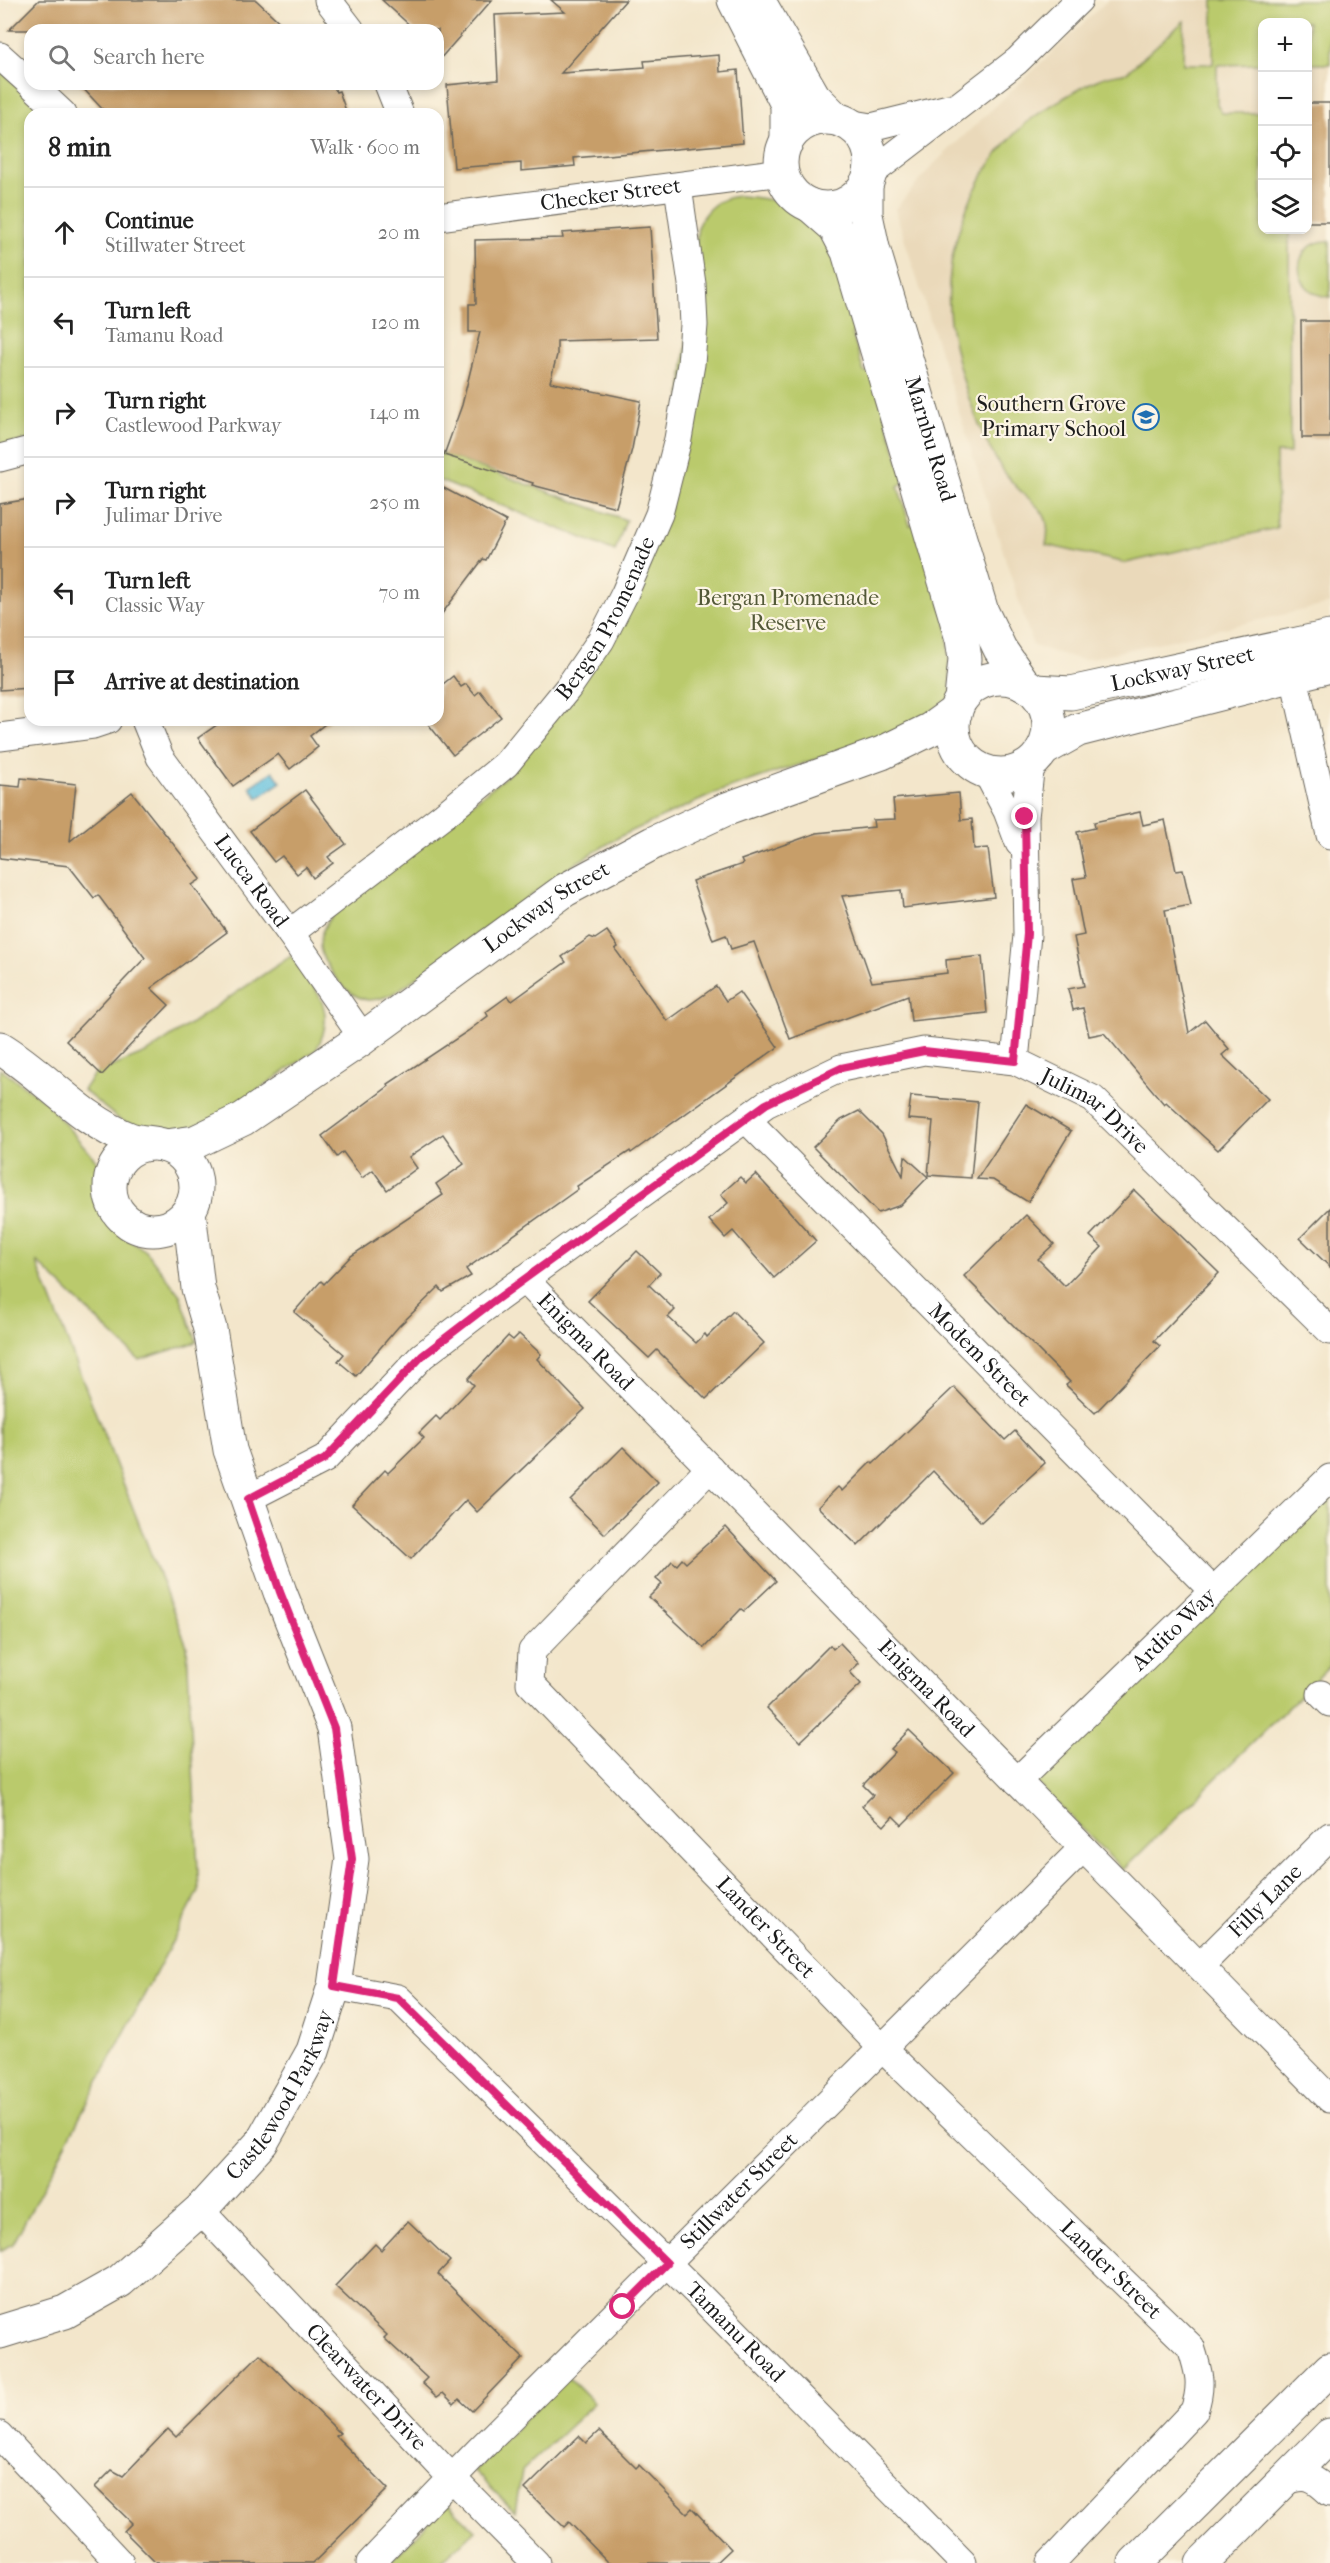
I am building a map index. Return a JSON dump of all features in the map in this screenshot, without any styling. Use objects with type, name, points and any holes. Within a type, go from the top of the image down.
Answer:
[{"type":"street","points":[[328,0],[346,24]]},
{"type":"street","points":[[734,0],[787,104],[784,157],[792,192],[810,205],[823,208],[836,207],[859,195],[868,179],[872,159],[868,144],[859,132],[841,121],[814,96],[758,0]]},
{"type":"street","points":[[868,179],[959,105],[988,86],[1079,0]]},
{"type":"street","points":[[0,56],[24,77]]},
{"type":"street","points":[[38,90],[57,108]]},
{"type":"street","points":[[390,90],[398,108]]},
{"type":"street","points":[[784,157],[795,130],[807,122],[820,118],[872,127],[959,105]]},
{"type":"street","name":"Checker Street","points":[[444,216],[678,187],[784,157]]},
{"type":"street","name":"Marnbu Road","points":[[868,179],[866,215],[873,248],[960,545],[988,626],[1029,687]]},
{"type":"street","name":"Bergen Promenade","points":[[290,933],[444,815],[506,764],[568,687],[601,640],[624,595],[659,514],[678,439],[689,375],[694,325],[692,284],[678,187]]},
{"type":"street","name":"Marnbu Road","points":[[810,205],[835,227],[848,252],[962,639],[965,659],[958,705]]},
{"type":"street","points":[[0,458],[24,452]]},
{"type":"street","name":"Lockway Street","points":[[1038,756],[1078,730],[1291,660],[1330,636]]},
{"type":"street","points":[[1291,660],[1324,779],[1330,835]]},
{"type":"street","name":"Lockway Street","points":[[1029,687],[1071,693],[1291,660],[1330,666]]},
{"type":"street","points":[[1015,1061],[1027,934],[1024,855],[1026,795],[1038,756],[1048,737],[1048,718],[1043,701],[1029,687],[1013,679],[990,679],[978,684],[958,705],[953,724],[955,737],[959,749],[977,765],[1007,811],[1024,855]]},
{"type":"street","name":"Lockway Street","points":[[162,1145],[195,1142],[243,1119],[363,1038],[565,890],[653,843],[724,810],[882,753],[931,729],[958,705]]},
{"type":"street","points":[[0,737],[85,726]]},
{"type":"street","name":"Lucca Road","points":[[147,726],[160,757],[290,933],[363,1038]]},
{"type":"street","name":"Lockway Street","points":[[882,753],[938,753],[977,765]]},
{"type":"street","points":[[977,765],[1010,772],[1038,756]]},
{"type":"street","points":[[0,1048],[22,1061],[86,1115],[131,1139],[162,1145],[184,1157],[195,1177],[192,1199],[180,1220],[169,1227],[144,1229],[130,1223],[119,1214],[112,1200],[110,1186],[113,1171],[120,1159],[131,1150],[144,1145],[162,1145]]},
{"type":"street","name":"Julimar Drive","points":[[248,1499],[325,1459],[422,1356],[524,1279],[766,1104],[841,1068],[924,1051],[1015,1061],[1093,1099],[1330,1330]]},
{"type":"street","points":[[86,1115],[113,1171]]},
{"type":"street","name":"Lockway Street","points":[[192,1199],[210,1164],[243,1119]]},
{"type":"street","name":"Modem Street","points":[[746,1119],[1213,1591]]},
{"type":"street","name":"Castlewood Parkway","points":[[0,2331],[65,2312],[120,2281],[200,2210],[262,2142],[313,2052],[334,1986],[352,1859],[334,1728],[280,1592],[231,1450],[210,1329],[198,1288],[192,1199]]},
{"type":"street","name":"Castlewood Parkway","points":[[144,1229],[198,1288]]},
{"type":"street","name":"Enigma Road","points":[[524,1279],[1330,2098]]},
{"type":"street","name":"Lander Street","points":[[710,1468],[532,1651],[530,1683],[883,2049],[1191,2347],[1199,2374],[1200,2393],[1194,2411],[1050,2563]]},
{"type":"street","name":"Ardito Way","points":[[1017,1781],[1330,1478]]},
{"type":"street","name":"Filly Lane","points":[[1200,1966],[1330,1836]]},
{"type":"street","name":"Stillwater Street","points":[[370,2563],[452,2478],[1083,1848]]},
{"type":"street","name":"Tamanu Road","points":[[334,1986],[398,1998],[667,2263],[963,2563]]},
{"type":"street","name":"Clearwater Drive","points":[[200,2210],[452,2478],[536,2563]]},
{"type":"street","points":[[1314,2465],[1298,2420],[1319,2380]]},
{"type":"street","points":[[1135,2563],[1319,2380]]},
{"type":"street","points":[[0,2435],[120,2563]]},
{"type":"street","points":[[1188,2509],[1226,2498],[1266,2459],[1278,2453],[1314,2465]]},
{"type":"street","points":[[1202,2563],[1314,2465]]},
{"type":"shaded area","name":"Southern Grove Primary School","points":[[1108,0],[1330,0],[1330,604],[1082,660],[1033,646],[895,209],[934,164]]},
{"type":"green space","name":"Southern Grove Primary School","points":[[1213,0],[1330,0],[1330,64],[1312,64],[1312,18],[1258,18],[1258,64],[1217,65],[1217,105],[1222,113],[1258,113],[1258,234],[1289,234],[1290,453],[1276,453],[1277,528],[1126,563],[1046,545],[1048,533],[1044,515],[1012,482],[992,452],[975,415],[957,357],[949,311],[949,282],[953,252],[961,223],[987,169],[1025,124],[1045,109],[1088,84],[1110,75],[1126,73],[1184,21],[1183,64],[1213,64]]},
{"type":"green space","points":[[0,70],[40,108],[24,108],[24,441],[0,447]]},
{"type":"green space","name":"Bergan Promenade Reserve","points":[[739,196],[778,202],[804,215],[827,243],[835,259],[859,328],[852,333],[864,372],[872,372],[905,482],[898,486],[910,525],[918,525],[947,624],[951,697],[904,732],[718,792],[621,836],[576,863],[396,992],[386,997],[368,1000],[359,997],[340,983],[322,955],[320,941],[326,924],[332,915],[509,774],[670,508],[698,225],[714,204]]},
{"type":"green space","points":[[1330,241],[1330,297],[1328,297],[1315,293],[1306,286],[1299,267],[1308,249],[1317,243]]},
{"type":"green space","points":[[444,454],[626,520],[615,551],[444,482]]},
{"type":"green space","points":[[291,956],[316,989],[321,1000],[325,1011],[323,1036],[316,1050],[223,1114],[168,1137],[120,1120],[83,1090],[94,1074],[148,1052]]},
{"type":"green space","points":[[0,1069],[45,1101],[97,1161],[107,1211],[124,1236],[146,1251],[180,1295],[197,1342],[139,1360],[36,1261],[187,1646],[199,1891],[13,2244],[0,2251]]},
{"type":"green space","points":[[1330,1490],[1330,1666],[1123,1870],[1035,1781]]},
{"type":"green space","points":[[567,2376],[594,2403],[522,2471],[515,2512],[474,2471]]},
{"type":"green space","points":[[447,2504],[475,2530],[440,2563],[389,2563]]},
{"type":"water","points":[[273,771],[281,782],[258,798],[250,787]]},
{"type":"building","points":[[39,0],[256,0],[282,24],[24,24],[24,30],[9,30]]},
{"type":"building","points":[[382,0],[492,0],[444,54],[444,24],[408,24]]},
{"type":"building","points":[[551,0],[626,0],[561,73],[645,67],[644,61],[719,55],[720,72],[738,70],[743,143],[574,158],[575,166],[521,171],[521,163],[454,168],[447,85],[498,80],[495,15],[565,12]]},
{"type":"building","points":[[85,90],[335,90],[339,91],[345,108],[101,108]]},
{"type":"building","points":[[1312,103],[1330,103],[1330,222],[1312,222]]},
{"type":"building","points":[[650,227],[657,338],[557,341],[557,355],[550,382],[641,401],[632,449],[616,507],[532,485],[533,483],[444,455],[462,405],[480,332],[469,332],[469,304],[476,304],[475,240],[563,238],[562,233]]},
{"type":"building","points":[[1301,321],[1330,321],[1330,438],[1302,438]]},
{"type":"building","points":[[444,488],[506,521],[486,560],[483,559],[444,611]]},
{"type":"building","points":[[24,500],[24,688],[0,690],[0,504]]},
{"type":"building","points":[[453,676],[461,687],[466,684],[475,695],[480,691],[501,717],[453,755],[430,726],[444,726],[444,683]]},
{"type":"building","points":[[215,726],[322,726],[310,736],[318,747],[290,769],[278,754],[233,786],[198,738]]},
{"type":"building","points":[[21,778],[76,784],[70,841],[132,792],[201,879],[192,885],[227,932],[151,988],[169,1005],[102,1075],[66,1041],[145,958],[98,895],[94,898],[69,866],[0,858],[0,785],[20,787]]},
{"type":"building","points":[[305,790],[346,844],[328,857],[333,863],[313,878],[306,867],[297,874],[282,856],[274,862],[250,831]]},
{"type":"building","points":[[959,793],[961,820],[972,819],[974,849],[988,848],[994,897],[903,908],[901,890],[842,896],[872,982],[947,973],[946,960],[982,956],[987,1013],[911,1021],[908,995],[790,1039],[754,942],[731,949],[726,935],[713,940],[692,881],[743,864],[741,860],[817,833],[874,827],[873,820],[895,819],[893,799]]},
{"type":"building","points":[[1140,812],[1143,825],[1165,820],[1176,871],[1183,870],[1191,905],[1165,910],[1189,1033],[1205,1020],[1229,1049],[1222,1055],[1268,1099],[1218,1150],[1166,1102],[1164,1104],[1104,1033],[1089,1036],[1083,1008],[1073,1010],[1068,989],[1084,986],[1074,937],[1084,935],[1073,879],[1086,877],[1077,832],[1095,828],[1094,822]]},
{"type":"building","points":[[607,931],[618,947],[615,949],[667,1021],[716,986],[726,1001],[739,992],[778,1047],[631,1153],[630,1151],[577,1186],[578,1189],[466,1269],[471,1276],[443,1292],[439,1287],[399,1326],[356,1376],[338,1361],[344,1354],[294,1312],[321,1281],[324,1284],[351,1256],[443,1195],[436,1184],[464,1164],[443,1134],[409,1157],[417,1168],[387,1190],[373,1170],[362,1178],[343,1152],[337,1157],[322,1136],[389,1086],[388,1084],[488,1016],[486,1012],[508,996],[512,1001],[566,962],[562,957],[590,937],[595,939]]},
{"type":"building","points":[[911,1096],[978,1102],[971,1178],[928,1175],[933,1121],[908,1119]]},
{"type":"building","points":[[1026,1104],[1071,1131],[1028,1202],[993,1180],[977,1179]]},
{"type":"building","points":[[859,1111],[882,1134],[903,1176],[905,1156],[928,1177],[901,1205],[878,1213],[813,1147],[841,1120]]},
{"type":"building","points":[[756,1174],[816,1241],[774,1278],[733,1231],[725,1238],[709,1220],[728,1203],[721,1194],[740,1177],[746,1183]]},
{"type":"building","points":[[1134,1190],[1219,1273],[1154,1341],[1160,1346],[1095,1413],[1066,1385],[1070,1382],[964,1276],[1026,1215],[1054,1244],[1038,1259],[1065,1286],[1102,1247],[1090,1236]]},
{"type":"building","points":[[1330,1208],[1330,1267],[1300,1238]]},
{"type":"building","points":[[637,1251],[660,1273],[649,1285],[675,1310],[668,1317],[696,1343],[705,1334],[707,1337],[733,1311],[764,1343],[706,1399],[657,1350],[649,1358],[588,1301]]},
{"type":"building","points":[[519,1334],[541,1354],[537,1359],[585,1409],[477,1512],[466,1500],[411,1559],[352,1505],[385,1470],[388,1473],[424,1438],[419,1433],[436,1416],[440,1420],[474,1385],[468,1379],[508,1336],[513,1340]]},
{"type":"building","points":[[954,1387],[1005,1440],[1015,1431],[1045,1463],[981,1522],[933,1471],[858,1546],[818,1507],[838,1487],[842,1491],[871,1462],[873,1464]]},
{"type":"building","points":[[623,1447],[658,1482],[605,1534],[570,1500]]},
{"type":"building","points":[[726,1527],[776,1581],[744,1611],[741,1609],[704,1648],[649,1597],[662,1584],[656,1579],[672,1561],[677,1565],[682,1559],[686,1563]]},
{"type":"building","points":[[840,1643],[859,1663],[850,1672],[861,1684],[800,1742],[767,1708],[830,1645],[833,1649]]},
{"type":"building","points":[[909,1730],[954,1773],[902,1825],[893,1816],[884,1826],[862,1806],[873,1795],[863,1785],[895,1752],[891,1749]]},
{"type":"building","points":[[408,2221],[450,2261],[438,2274],[523,2358],[472,2411],[459,2399],[454,2404],[443,2393],[437,2397],[422,2383],[427,2378],[384,2338],[387,2335],[335,2286],[375,2244],[381,2250]]},
{"type":"building","points":[[260,2354],[340,2433],[336,2436],[388,2489],[313,2563],[156,2563],[124,2531],[132,2523],[95,2487],[112,2470],[123,2476],[168,2429],[176,2437]]},
{"type":"building","points":[[599,2431],[636,2468],[639,2465],[687,2513],[692,2508],[731,2549],[716,2563],[609,2563],[569,2522],[564,2527],[525,2489],[579,2436],[586,2443]]},
{"type":"place","name":"Southern Grove Primary School","points":[[1146,417]]},
{"type":"route","points":[[623,2307],[667,2263],[398,1998],[334,1986],[352,1859],[334,1728],[280,1592],[248,1499],[325,1459],[422,1356],[766,1104],[841,1068],[924,1051],[1015,1061],[1027,934],[1025,817]]}]
